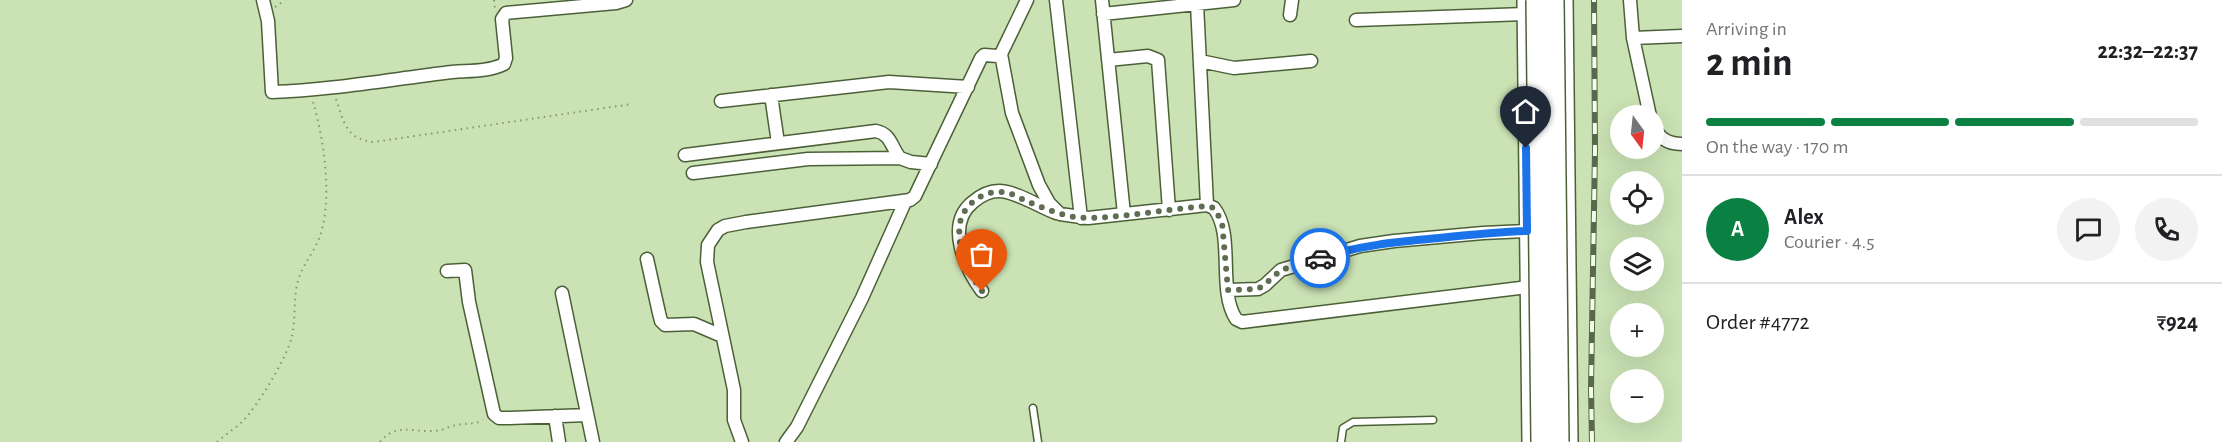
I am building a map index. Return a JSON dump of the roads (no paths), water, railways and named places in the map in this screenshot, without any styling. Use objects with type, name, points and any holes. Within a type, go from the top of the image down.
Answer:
[{"type":"highway","points":[[1553,0],[1558,442]]},
{"type":"highway","points":[[1529,5],[1542,442]]},
{"type":"street","points":[[264,0],[268,21],[272,92],[310,90],[447,72],[492,69],[504,64],[506,58],[502,19],[506,13],[616,3],[626,0]]},
{"type":"street","points":[[1027,0],[995,55],[1012,113],[1039,185],[1049,203],[1060,214]]},
{"type":"street","points":[[1056,0],[1081,218]]},
{"type":"street","points":[[1102,0],[1124,214]]},
{"type":"street","points":[[1103,14],[1234,0]]},
{"type":"street","points":[[1290,15],[1292,0]]},
{"type":"street","points":[[1565,0],[1570,442]]},
{"type":"street","points":[[1630,0],[1633,38],[1648,105]]},
{"type":"street","points":[[1197,4],[1207,206]]},
{"type":"street","points":[[1356,20],[1529,5],[1527,231],[1530,442]]},
{"type":"street","points":[[1633,38],[1682,36]]},
{"type":"street","points":[[742,442],[734,420],[734,390],[707,262],[708,245],[718,230],[725,226],[904,202],[915,196],[981,58],[995,55]]},
{"type":"street","points":[[1108,60],[1148,56],[1158,60],[1169,210]]},
{"type":"street","points":[[1200,61],[1234,68],[1311,61]]},
{"type":"street","points":[[722,101],[889,82],[968,87]]},
{"type":"street","points":[[771,95],[778,143]]},
{"type":"street","points":[[685,154],[876,130],[884,132],[900,158]]},
{"type":"street","points":[[1664,139],[1682,144]]},
{"type":"street","points":[[693,173],[808,159],[900,158],[911,162],[931,164]]},
{"type":"street","points":[[982,291],[970,275],[959,228],[961,218],[968,206],[979,197],[998,191],[1009,193],[1060,214],[1081,218],[1207,206],[1214,208],[1222,222],[1229,304],[1236,319],[1242,322],[1251,323],[1528,287]]},
{"type":"street","points":[[786,442],[796,427],[862,298],[904,202]]},
{"type":"street","points":[[1527,214],[1567,213]]},
{"type":"street","points":[[1228,290],[1258,289],[1281,270],[1360,246],[1491,232],[1527,231]]},
{"type":"street","points":[[647,259],[661,321],[665,325],[694,324],[722,336]]},
{"type":"street","points":[[447,271],[465,270],[469,302],[494,414],[499,418],[587,415]]},
{"type":"street","points":[[561,293],[593,442]]},
{"type":"street","points":[[555,416],[559,442]]},
{"type":"lane","points":[[1033,408],[1038,442]]},
{"type":"lane","points":[[1341,442],[1343,428],[1353,422],[1433,420]]},
{"type":"railway","points":[[1592,442],[1594,0]]}]
